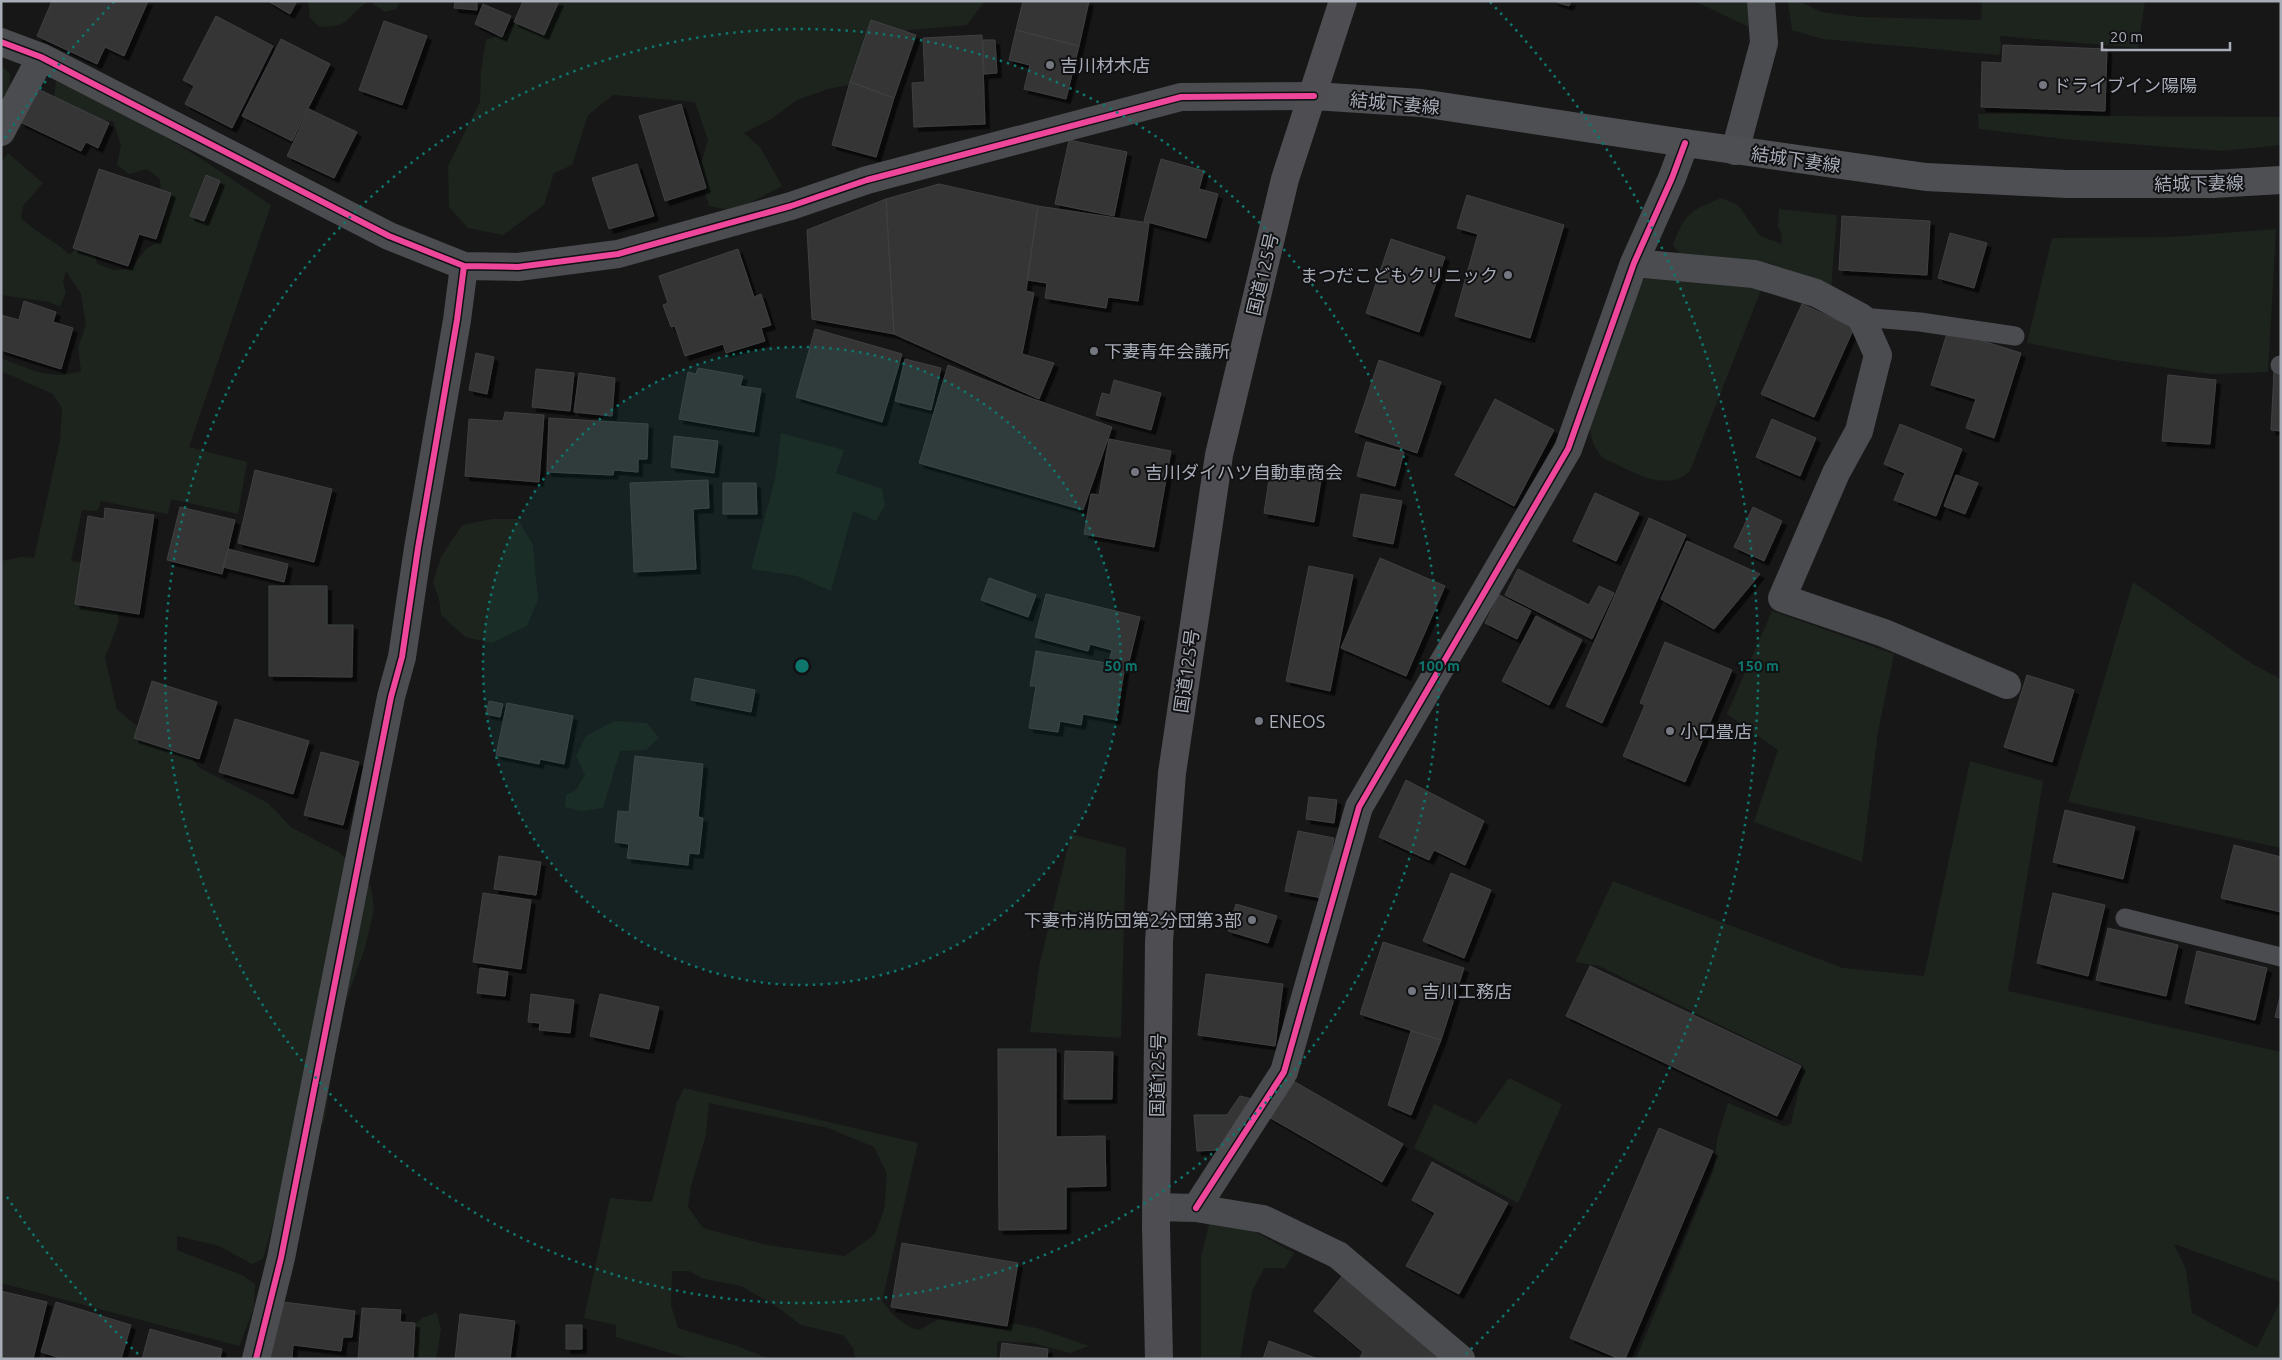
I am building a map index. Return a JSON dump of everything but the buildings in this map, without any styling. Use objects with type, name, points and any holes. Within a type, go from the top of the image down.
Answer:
[{"type":"highway","name":"国道125号","points":[[1159,1359],[1156,1207],[1159,941],[1172,772],[1219,455],[1283,188],[1343,1]]},
{"type":"main road","name":"結城下妻線","points":[[1314,96],[1421,103],[1685,144],[1926,177],[2067,184],[2213,184],[2281,180]]},
{"type":"street","points":[[1736,151],[1764,43],[1761,1]]},
{"type":"street","points":[[1,42],[41,57],[389,236],[464,266],[518,267],[618,254],[791,206],[867,180],[1182,97],[1314,96]]},
{"type":"street","points":[[1,132],[41,57]]},
{"type":"street","points":[[1196,1208],[1284,1072],[1359,807],[1568,450],[1634,263],[1685,144]]},
{"type":"street","points":[[1634,263],[1754,274],[1816,293],[1861,317],[1878,355],[1859,431],[1836,474],[1782,598],[1884,633],[2007,685]]},
{"type":"street","points":[[256,1359],[281,1258],[381,750],[402,657],[418,548],[458,320],[464,266]]},
{"type":"street","points":[[1156,1207],[1196,1208],[1263,1220],[1338,1255],[1461,1359]]},
{"type":"lane","points":[[1861,317],[1920,322],[2014,336]]},
{"type":"lane","points":[[2126,918],[2281,957]]},
{"type":"shaded area","points":[[308,1],[369,1],[361,6],[344,23],[320,27],[310,18]]},
{"type":"shaded area","points":[[369,1],[401,1],[396,9],[385,12]]},
{"type":"shaded area","points":[[531,1],[985,1],[967,25],[908,30],[898,47],[853,84],[828,89],[797,100],[773,118],[744,133],[760,147],[782,186],[734,211],[709,206],[699,171],[708,140],[695,102],[613,95],[588,115],[572,165],[554,173],[544,205],[503,235],[468,228],[449,207],[448,166],[480,102],[481,71],[486,40],[507,33]]},
{"type":"shaded area","points":[[1693,1],[1747,1],[1749,27],[1696,2]]},
{"type":"shaded area","points":[[1788,1],[1799,1],[1821,12],[1860,17],[1981,20],[1982,1],[2145,1],[2138,48],[2000,36],[2001,47],[1999,55],[1823,39],[1792,30]]},
{"type":"shaded area","points":[[1,65],[10,74],[10,86],[1,108]]},
{"type":"shaded area","points":[[56,81],[112,107],[166,137],[271,205],[189,447],[247,462],[238,514],[171,499],[168,514],[101,501],[97,511],[82,510],[71,561],[103,565],[115,583],[119,621],[105,658],[117,709],[145,733],[177,742],[200,768],[268,803],[292,828],[339,852],[371,887],[374,910],[365,948],[341,1015],[324,1122],[316,1131],[296,1138],[263,1259],[252,1264],[219,1246],[177,1236],[177,1250],[244,1276],[255,1284],[254,1308],[239,1346],[1,1283],[1,561],[22,557],[34,558],[60,440],[62,408],[53,394],[1,371],[1,358],[31,370],[50,374],[70,374],[81,371],[78,347],[86,325],[81,294],[66,271],[63,282],[66,292],[60,307],[50,302],[1,295],[1,163],[8,153],[43,183],[23,206],[21,218],[69,254],[84,245],[93,246],[97,264],[114,270],[130,269],[147,248],[157,243],[165,223],[160,179],[147,169],[129,174],[117,165],[121,145],[113,121],[94,120],[53,105]]},
{"type":"shaded area","points":[[2025,113],[2097,116],[2281,117],[2281,145],[2222,151],[2064,139],[1979,129],[1978,114]]},
{"type":"shaded area","points":[[1721,198],[1738,205],[1760,236],[1782,244],[1781,232],[1778,226],[1779,209],[1837,215],[1831,290],[1813,285],[1770,263],[1714,260],[1680,254],[1673,245],[1685,219],[1695,210]]},
{"type":"shaded area","points":[[2276,229],[2268,372],[2211,374],[2114,360],[2027,343],[2052,238],[2170,237]]},
{"type":"shaded area","points":[[1648,277],[1751,283],[1761,290],[1690,471],[1682,477],[1664,481],[1645,477],[1605,459],[1600,455],[1595,446],[1589,424],[1637,283]]},
{"type":"shaded area","points":[[781,433],[844,450],[836,473],[882,489],[885,505],[876,521],[853,511],[831,591],[797,576],[751,569],[775,479]]},
{"type":"shaded area","points":[[492,519],[518,519],[533,545],[538,600],[527,626],[492,643],[465,637],[441,615],[439,599],[433,582],[441,557],[462,525]]},
{"type":"shaded area","points":[[2133,582],[2254,665],[2281,679],[2281,848],[2068,802]]},
{"type":"shaded area","points":[[1772,611],[1894,654],[1878,732],[1862,862],[1754,822],[1778,750],[1727,714]]},
{"type":"shaded area","points":[[614,721],[647,723],[659,738],[646,750],[620,751],[603,808],[581,811],[565,807],[566,795],[576,790],[585,775],[576,756],[586,736]]},
{"type":"shaded area","points":[[1970,761],[2043,781],[2008,991],[2281,1052],[2281,1282],[2174,1244],[2186,1269],[2192,1313],[2257,1348],[2281,1300],[2281,1359],[1636,1359],[1714,1169],[1717,1139],[1728,1103],[1784,1126],[1791,1124],[1804,1066],[1599,966],[1575,962],[1613,881],[1843,968],[1924,976]]},
{"type":"shaded area","points":[[1071,834],[1126,848],[1121,1038],[1030,1032],[1039,967]]},
{"type":"shaded area","points":[[1509,1078],[1562,1104],[1518,1203],[1414,1148],[1434,1104],[1476,1124]]},
{"type":"shaded area","points":[[684,1088],[918,1143],[882,1301],[890,1311],[903,1323],[919,1330],[939,1319],[1008,1330],[1011,1323],[1037,1328],[1089,1346],[1070,1353],[1032,1343],[997,1341],[997,1359],[855,1359],[853,1348],[843,1335],[801,1325],[776,1306],[741,1286],[704,1279],[689,1271],[672,1271],[671,1305],[678,1328],[737,1346],[770,1359],[691,1359],[616,1337],[616,1325],[584,1318],[610,1198],[652,1202],[677,1102]],"holes":[[[709,1103],[828,1128],[874,1147],[887,1174],[884,1210],[875,1234],[845,1256],[767,1245],[703,1228],[688,1207],[691,1186],[706,1135]]]},
{"type":"shaded area","points":[[1210,1220],[1237,1222],[1294,1253],[1285,1268],[1264,1268],[1252,1291],[1240,1359],[1201,1359],[1201,1257]]},
{"type":"shaded area","points":[[437,1313],[441,1330],[436,1359],[411,1359],[411,1329],[422,1318]]},
{"type":"cycle path","points":[[1,42],[41,57],[389,236],[464,266],[518,267],[618,254],[791,206],[867,180],[1181,97],[1314,96]]},
{"type":"cycle path","points":[[1196,1208],[1284,1072],[1359,807],[1568,449],[1634,263],[1672,178],[1685,143]]},
{"type":"cycle path","points":[[256,1359],[281,1258],[391,697],[402,657],[418,548],[457,320],[464,266]]},
{"type":"place","name":"吉川材木店","points":[[1050,65]]},
{"type":"place","name":"ドライブイン陽陽","points":[[2043,85]]},
{"type":"place","name":"まつだこどもクリニック","points":[[1508,275]]},
{"type":"place","name":"下妻青年会議所","points":[[1094,351]]},
{"type":"place","name":"吉川ダイハツ自動車商会","points":[[1135,472]]},
{"type":"place","name":"ENEOS","points":[[1259,721]]},
{"type":"place","name":"小口畳店","points":[[1670,731]]},
{"type":"place","name":"下妻市消防団第2分団第3部","points":[[1252,920]]},
{"type":"place","name":"吉川工務店","points":[[1412,991]]}]
